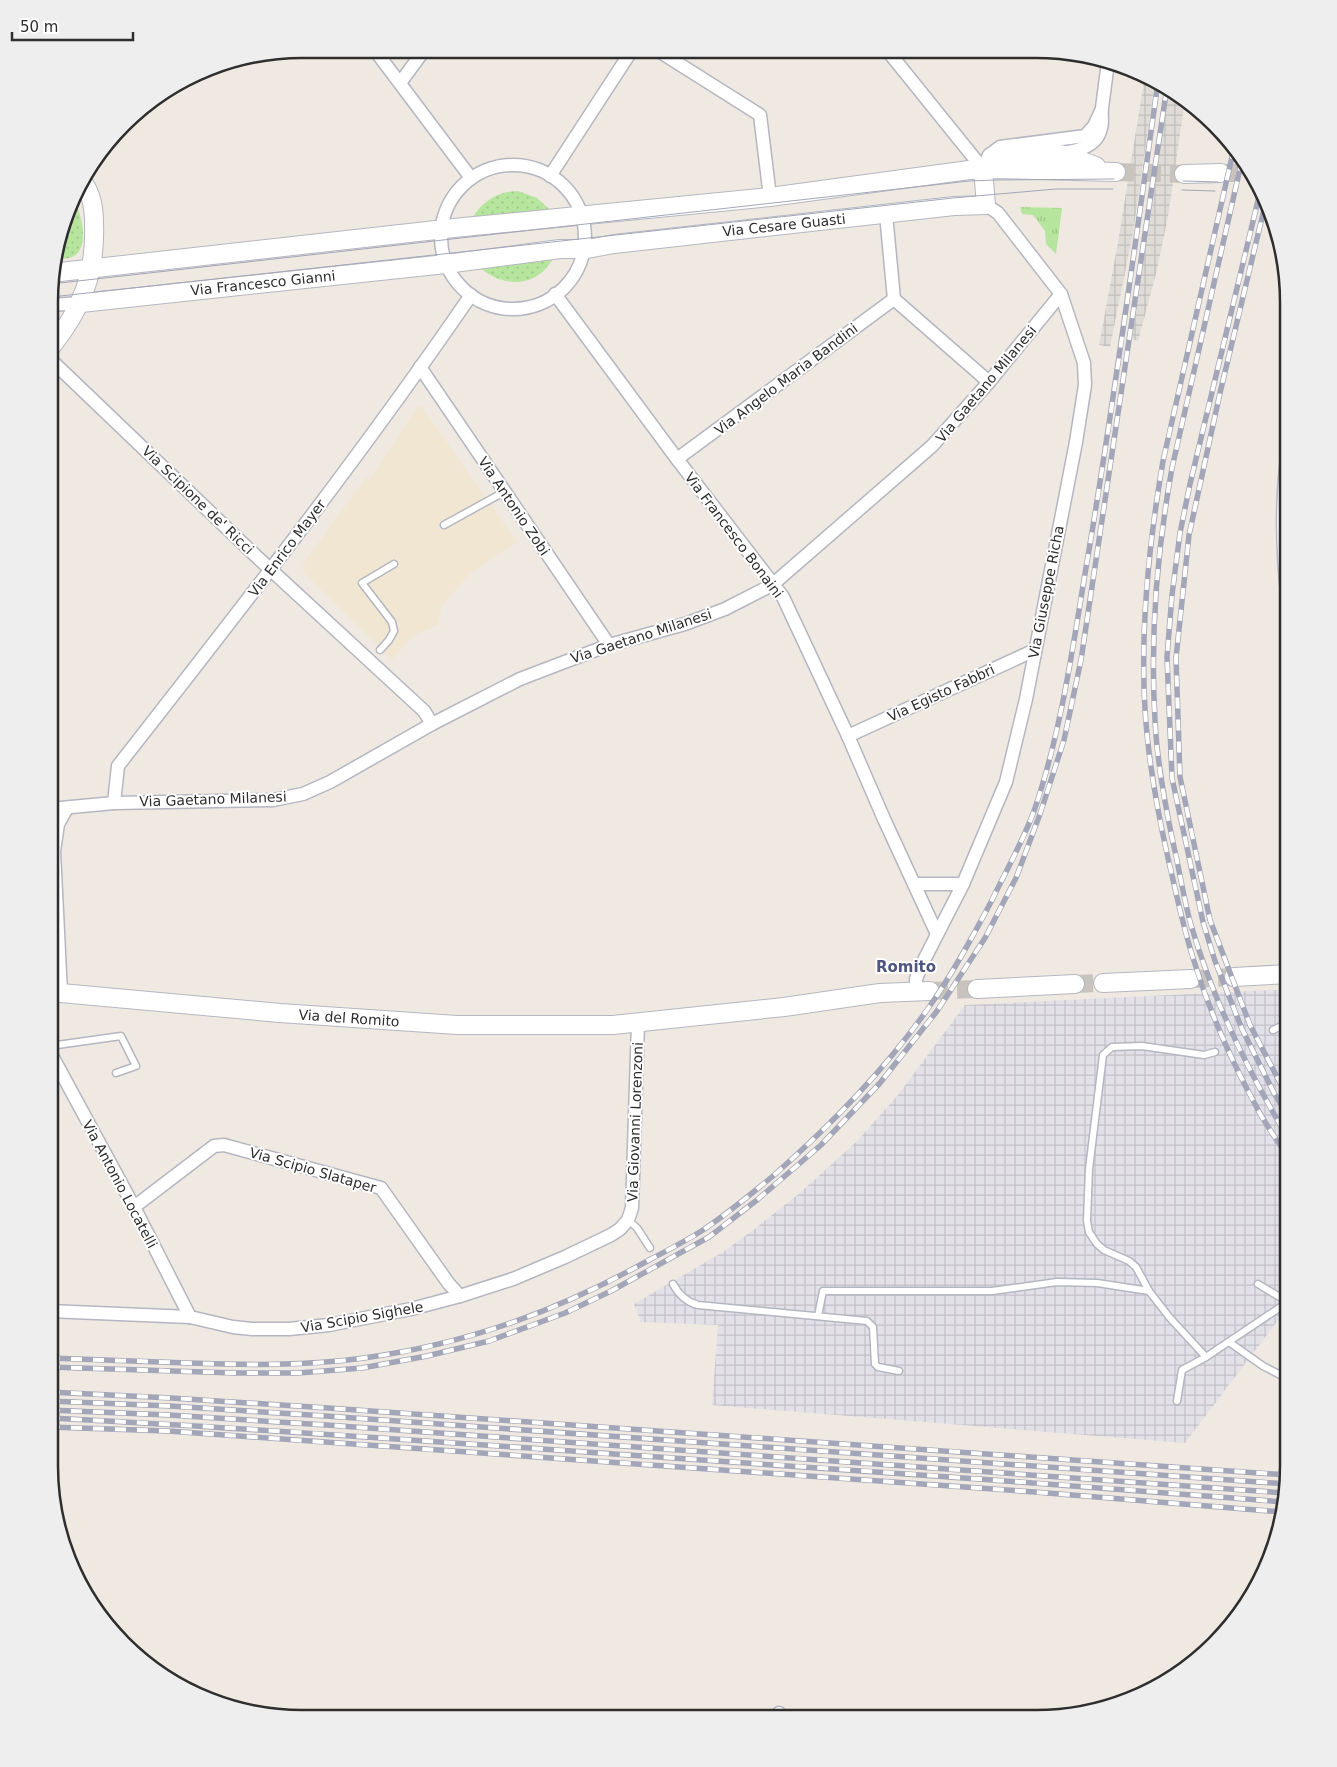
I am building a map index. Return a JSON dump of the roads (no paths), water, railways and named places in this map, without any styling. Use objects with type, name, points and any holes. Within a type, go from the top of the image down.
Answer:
[{"type":"street","points":[[381,58],[471,178]]},
{"type":"street","points":[[400,83],[418,58]]},
{"type":"street","points":[[550,176],[627,58]]},
{"type":"street","points":[[670,58],[760,115],[770,196]]},
{"type":"street","points":[[893,58],[983,169]]},
{"type":"street","points":[[983,169],[1010,158],[1078,150],[1091,144],[1101,129],[1107,68]]},
{"type":"street","points":[[986,206],[983,169],[989,154],[1000,147],[1085,136],[1094,126],[1102,112]]},
{"type":"street","points":[[60,272],[770,196],[983,169],[1115,172],[1062,155],[1051,154]]},
{"type":"street","points":[[511,165],[529,167],[550,176],[568,192],[581,215],[584,232],[583,249],[576,271],[555,294],[535,305],[516,308],[494,306],[471,295],[457,282],[446,264],[442,247],[442,230],[446,212],[456,192],[482,171],[511,165]]},
{"type":"street","points":[[1184,174],[1221,174]]},
{"type":"street","points":[[58,338],[69,324],[81,302],[92,267],[94,254],[94,210],[91,196],[86,188]]},
{"type":"street","name":"Via Cesare Guasti","points":[[446,264],[560,249],[583,249],[954,206],[986,206]]},
{"type":"street","name":"Via Giuseppe Richa","points":[[923,992],[916,979],[921,966],[963,884],[1006,782],[1018,736],[1076,442],[1085,385],[1084,363],[1061,294],[998,213],[986,206]]},
{"type":"street","points":[[886,214],[894,299],[989,382]]},
{"type":"street","name":"Via Francesco Gianni","points":[[81,302],[446,264]]},
{"type":"street","name":"Via Francesco Bonaini","points":[[555,294],[772,585],[783,597],[937,934]]},
{"type":"street","name":"Via Gaetano Milanesi","points":[[58,808],[114,803],[260,801],[288,798],[330,782],[432,724],[520,679],[608,645],[684,624],[725,609],[772,585],[932,446],[989,382],[1061,294]]},
{"type":"street","name":"Via Enrico Mayer","points":[[114,803],[118,766],[271,570],[471,295]]},
{"type":"street","name":"Via Angelo Maria Bandini","points":[[678,459],[894,299]]},
{"type":"street","points":[[58,304],[81,302]]},
{"type":"street","name":"Via Scipione de' Ricci","points":[[58,367],[271,570],[424,711],[432,724]]},
{"type":"street","name":"Via Antonio Zobi","points":[[420,367],[608,645]]},
{"type":"street","name":"Via Egisto Fabbri","points":[[848,736],[1035,650]]},
{"type":"street","points":[[58,824],[66,808]]},
{"type":"street","points":[[914,884],[963,884]]},
{"type":"street","points":[[1234,976],[1280,974]]},
{"type":"street","points":[[1104,983],[1191,979]]},
{"type":"street","points":[[977,989],[1075,984]]},
{"type":"street","name":"Via del Romito","points":[[58,993],[280,1013],[457,1025],[613,1025],[766,1010],[880,993],[923,992]]},
{"type":"street","name":"Via Giovanni Lorenzoni","points":[[628,1220],[632,1208],[638,1023]]},
{"type":"street","name":"Via Antonio Locatelli","points":[[58,1067],[134,1207],[190,1317]]},
{"type":"street","name":"Via Scipio Slataper","points":[[134,1207],[214,1146],[224,1144],[381,1188],[449,1284],[460,1296]]},
{"type":"street","name":"Via Scipio Sighele","points":[[58,1311],[190,1317],[233,1328],[288,1329],[329,1326],[411,1309],[513,1279],[611,1236],[628,1220]]},
{"type":"lane","points":[[444,525],[504,492]]},
{"type":"lane","points":[[380,650],[394,631],[386,614],[362,583],[394,564]]},
{"type":"lane","points":[[1273,1030],[1280,1027]]},
{"type":"lane","points":[[58,1045],[120,1036],[136,1066],[116,1073]]},
{"type":"lane","points":[[1206,1357],[1170,1318],[1150,1291],[1136,1267],[1129,1261],[1104,1250],[1097,1244],[1089,1232],[1087,1221],[1089,1169],[1103,1055],[1112,1047],[1142,1046],[1204,1055],[1215,1052]]},
{"type":"lane","points":[[628,1220],[637,1228],[650,1248]]},
{"type":"lane","points":[[818,1316],[823,1291],[992,1291],[1057,1282],[1097,1283],[1150,1291]]},
{"type":"lane","points":[[673,1284],[682,1297],[691,1304],[867,1321],[873,1327],[875,1364],[878,1367],[899,1372]]},
{"type":"lane","points":[[1258,1284],[1280,1297]]},
{"type":"lane","points":[[1177,1401],[1182,1370],[1206,1357],[1280,1307]]},
{"type":"lane","points":[[1229,1342],[1263,1366],[1280,1375]]},
{"type":"tunnel","points":[[1116,172],[1184,174]]},
{"type":"tunnel","points":[[1221,173],[1242,173]]},
{"type":"tunnel","points":[[1191,979],[1234,977]]},
{"type":"tunnel","points":[[1075,984],[1103,983]]},
{"type":"tunnel","points":[[930,991],[977,989]]},
{"type":"tram line","points":[[58,283],[969,181],[1114,179]]},
{"type":"tram line","points":[[1183,181],[1218,182]]},
{"type":"tram line","points":[[58,296],[953,198],[1056,189],[1113,189]]},
{"type":"tram line","points":[[1182,190],[1215,191]]},
{"type":"railway","points":[[58,1358],[231,1364],[342,1361],[440,1344],[512,1322],[582,1294],[703,1230],[773,1176],[835,1118],[874,1077],[927,1010],[961,956],[1020,845],[1030,822],[1044,779],[1067,682],[1099,492],[1157,90]]},
{"type":"railway","points":[[58,1367],[234,1373],[298,1373],[362,1368],[427,1356],[489,1341],[565,1313],[611,1291],[709,1237],[757,1200],[821,1145],[880,1083],[937,1011],[985,938],[1016,878],[1040,814],[1064,740],[1081,660],[1166,96]]},
{"type":"railway","points":[[1232,157],[1163,461],[1158,492],[1145,616],[1145,709],[1151,766],[1160,821],[1186,935],[1194,961],[1221,1035],[1263,1119],[1280,1145]]},
{"type":"railway","points":[[1240,169],[1172,468],[1162,531],[1154,625],[1155,720],[1160,768],[1168,815],[1191,925],[1221,1008],[1259,1087],[1280,1124]]},
{"type":"railway","points":[[1258,202],[1180,533],[1167,657],[1172,778],[1203,922],[1215,961],[1242,1029],[1280,1103]]},
{"type":"railway","points":[[1263,213],[1220,393],[1189,535],[1176,658],[1180,777],[1210,920],[1250,1025],[1280,1083]]},
{"type":"railway","points":[[58,1392],[328,1408],[1279,1474]]},
{"type":"railway","points":[[58,1401],[326,1416],[1279,1483]]},
{"type":"railway","points":[[58,1410],[326,1425],[1278,1492]]},
{"type":"railway","points":[[58,1419],[402,1439],[1276,1501]]},
{"type":"railway","points":[[58,1427],[168,1431],[1035,1492],[1275,1511]]},
{"type":"district","name":"Romito","points":[[906,967]]}]
